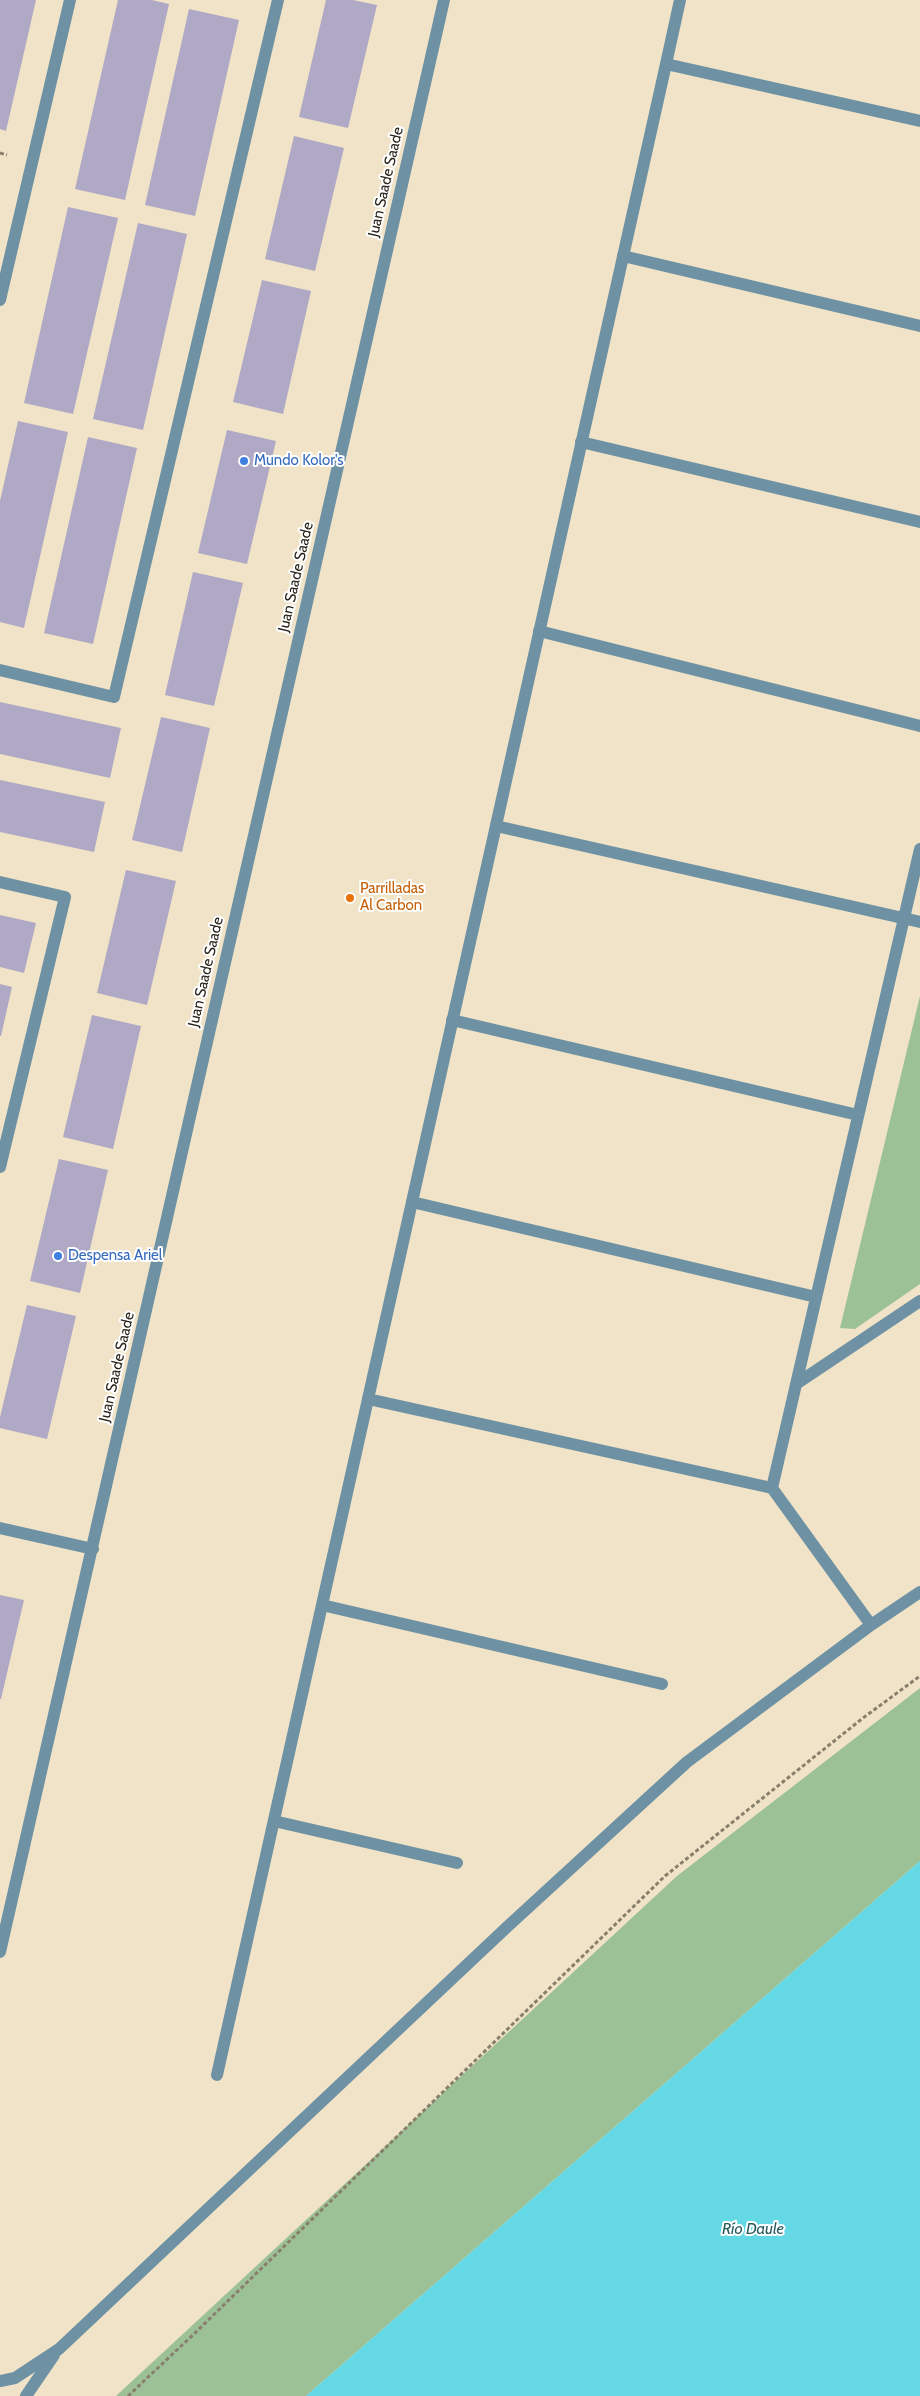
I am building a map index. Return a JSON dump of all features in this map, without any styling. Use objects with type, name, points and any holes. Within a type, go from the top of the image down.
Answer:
[{"type":"street","points":[[0,300],[70,0]]},
{"type":"street","points":[[0,670],[114,697],[278,0]]},
{"type":"street","name":"Juan Saade Saade","points":[[0,1952],[444,0]]},
{"type":"street","points":[[217,2074],[680,0]]},
{"type":"street","points":[[666,64],[920,121]]},
{"type":"street","points":[[622,256],[920,326]]},
{"type":"street","points":[[581,442],[920,522]]},
{"type":"street","points":[[539,631],[920,726]]},
{"type":"street","points":[[496,826],[920,922]]},
{"type":"street","points":[[772,1488],[920,850]]},
{"type":"street","points":[[0,882],[65,897],[0,1167]]},
{"type":"street","points":[[452,1020],[858,1116]]},
{"type":"street","points":[[412,1202],[816,1297]]},
{"type":"street","points":[[796,1384],[920,1301]]},
{"type":"street","points":[[368,1399],[772,1488],[871,1625]]},
{"type":"street","points":[[0,1528],[93,1549]]},
{"type":"street","points":[[0,2381],[15,2378],[59,2349],[499,1934],[687,1762],[871,1625],[920,1592]]},
{"type":"street","points":[[322,1605],[662,1684]]},
{"type":"street","points":[[274,1821],[456,1863]]},
{"type":"street","points":[[26,2396],[59,2349]]},
{"type":"path","points":[[128,2396],[203,2326],[665,1876],[863,1718],[920,1676]]},
{"type":"green space","points":[[920,996],[920,1284],[855,1329],[840,1328]]},
{"type":"green space","points":[[920,1688],[920,1861],[306,2396],[116,2396],[677,1876]]},
{"type":"water","name":"Río Daule","points":[[920,1861],[920,2396],[306,2396]]},
{"type":"building","points":[[0,0],[36,0],[6,131],[0,129]]},
{"type":"building","points":[[118,0],[152,0],[169,4],[125,200],[75,189]]},
{"type":"building","points":[[326,0],[353,0],[377,5],[348,128],[299,117]]},
{"type":"building","points":[[189,9],[239,20],[195,216],[145,205]]},
{"type":"building","points":[[294,136],[344,148],[315,271],[265,259]]},
{"type":"building","points":[[68,207],[118,218],[73,414],[24,403]]},
{"type":"building","points":[[138,223],[187,234],[143,430],[93,419]]},
{"type":"building","points":[[262,280],[311,291],[283,414],[233,402]]},
{"type":"building","points":[[18,421],[68,432],[24,628],[0,622],[0,501]]},
{"type":"building","points":[[227,430],[276,441],[247,564],[198,553]]},
{"type":"building","points":[[88,437],[137,448],[93,644],[44,633]]},
{"type":"building","points":[[193,572],[243,583],[214,706],[165,695]]},
{"type":"building","points":[[0,702],[121,728],[110,778],[0,754]]},
{"type":"building","points":[[161,717],[210,728],[182,852],[132,840]]},
{"type":"building","points":[[0,780],[105,802],[94,852],[0,832]]},
{"type":"building","points":[[126,870],[176,881],[147,1005],[97,993]]},
{"type":"building","points":[[0,915],[36,923],[24,973],[0,967]]},
{"type":"building","points":[[0,984],[12,987],[1,1036],[0,1036]]},
{"type":"building","points":[[92,1015],[141,1026],[113,1149],[63,1137]]},
{"type":"building","points":[[59,1159],[108,1170],[80,1293],[30,1281]]},
{"type":"building","points":[[27,1305],[76,1316],[47,1439],[0,1428],[0,1417]]},
{"type":"building","points":[[0,1595],[24,1600],[1,1699],[0,1699]]},
{"type":"place","name":"Mundo Kolor's","points":[[244,461]]},
{"type":"place","name":"Parrilladas Al Carbon","points":[[350,898]]},
{"type":"place","name":"Despensa Ariel","points":[[58,1256]]}]
